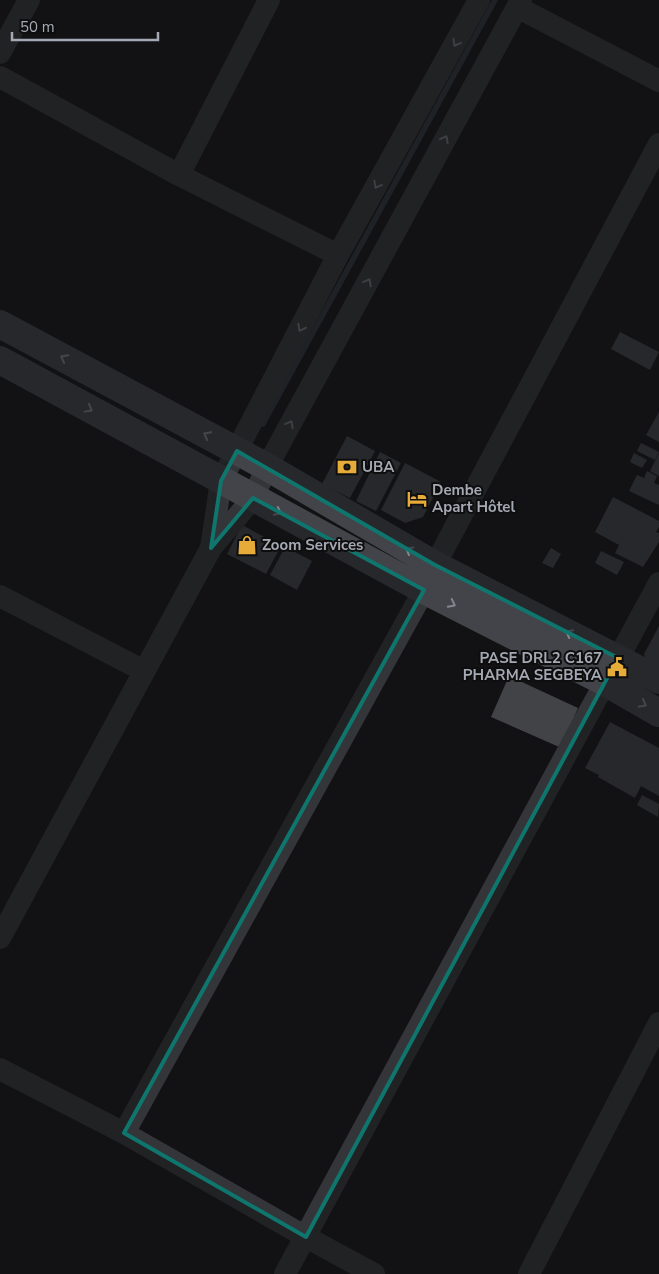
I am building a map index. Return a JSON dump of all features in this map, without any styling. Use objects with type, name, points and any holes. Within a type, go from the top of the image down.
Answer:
[{"type":"main road","points":[[0,324],[267,467],[435,565],[659,680]]},
{"type":"main road","points":[[0,360],[424,590],[605,682],[659,713]]},
{"type":"street","points":[[0,53],[29,0]]},
{"type":"street","points":[[179,175],[269,0]]},
{"type":"street","points":[[210,548],[221,480],[338,255],[479,0]]},
{"type":"street","points":[[0,938],[210,548],[253,498],[267,467],[519,4],[659,81]]},
{"type":"street","points":[[0,77],[179,175],[338,255]]},
{"type":"street","points":[[124,1133],[424,590],[435,565],[659,144]]},
{"type":"street","points":[[285,1274],[659,582]]},
{"type":"street","points":[[0,596],[144,671]]},
{"type":"street","points":[[529,1274],[659,1024]]},
{"type":"street","points":[[0,1069],[124,1133],[374,1274]]},
{"type":"highlighted area","points":[[237,451],[435,565],[618,658],[306,1237],[124,1133],[424,590],[253,498],[211,548],[221,481]]},
{"type":"building","points":[[620,332],[659,352],[650,370],[611,349]]},
{"type":"building","points":[[659,412],[659,442],[646,435]]},
{"type":"building","points":[[347,436],[375,451],[350,498],[322,484]]},
{"type":"building","points":[[641,443],[659,452],[655,460],[637,451]]},
{"type":"building","points":[[380,452],[401,463],[376,511],[356,501]]},
{"type":"building","points":[[634,453],[647,460],[642,468],[630,462]]},
{"type":"building","points":[[659,453],[659,476],[650,471]]},
{"type":"building","points":[[405,463],[441,482],[423,517],[405,523],[381,510]]},
{"type":"building","points":[[647,471],[657,476],[654,483],[659,485],[659,505],[629,491],[637,475],[644,478]]},
{"type":"building","points":[[613,497],[659,521],[659,527],[656,532],[659,533],[659,542],[643,567],[615,553],[619,545],[595,532]]},
{"type":"building","points":[[242,525],[281,546],[266,574],[227,554]]},
{"type":"building","points":[[285,547],[312,561],[297,590],[270,575]]},
{"type":"building","points":[[551,548],[561,554],[553,568],[542,563]]},
{"type":"building","points":[[601,551],[624,562],[617,575],[595,563]]},
{"type":"building","points":[[659,626],[659,669],[647,663],[644,654]]},
{"type":"building","points":[[509,676],[578,708],[569,729],[566,750],[491,717]]},
{"type":"building","points":[[610,722],[659,748],[659,796],[641,786],[635,798],[585,768]]},
{"type":"building","points":[[642,795],[659,804],[658,817],[637,805]]},
{"type":"waterway","points":[[263,424],[495,0]]},
{"type":"place","name":"UBA","points":[[347,467]]},
{"type":"place","name":"Dembe Apart Hôtel","points":[[417,499]]},
{"type":"place","name":"Zoom Services","points":[[247,545]]},
{"type":"place","name":"PASE DRL2 C167 PHARMA SEGBEYA","points":[[617,667]]}]
